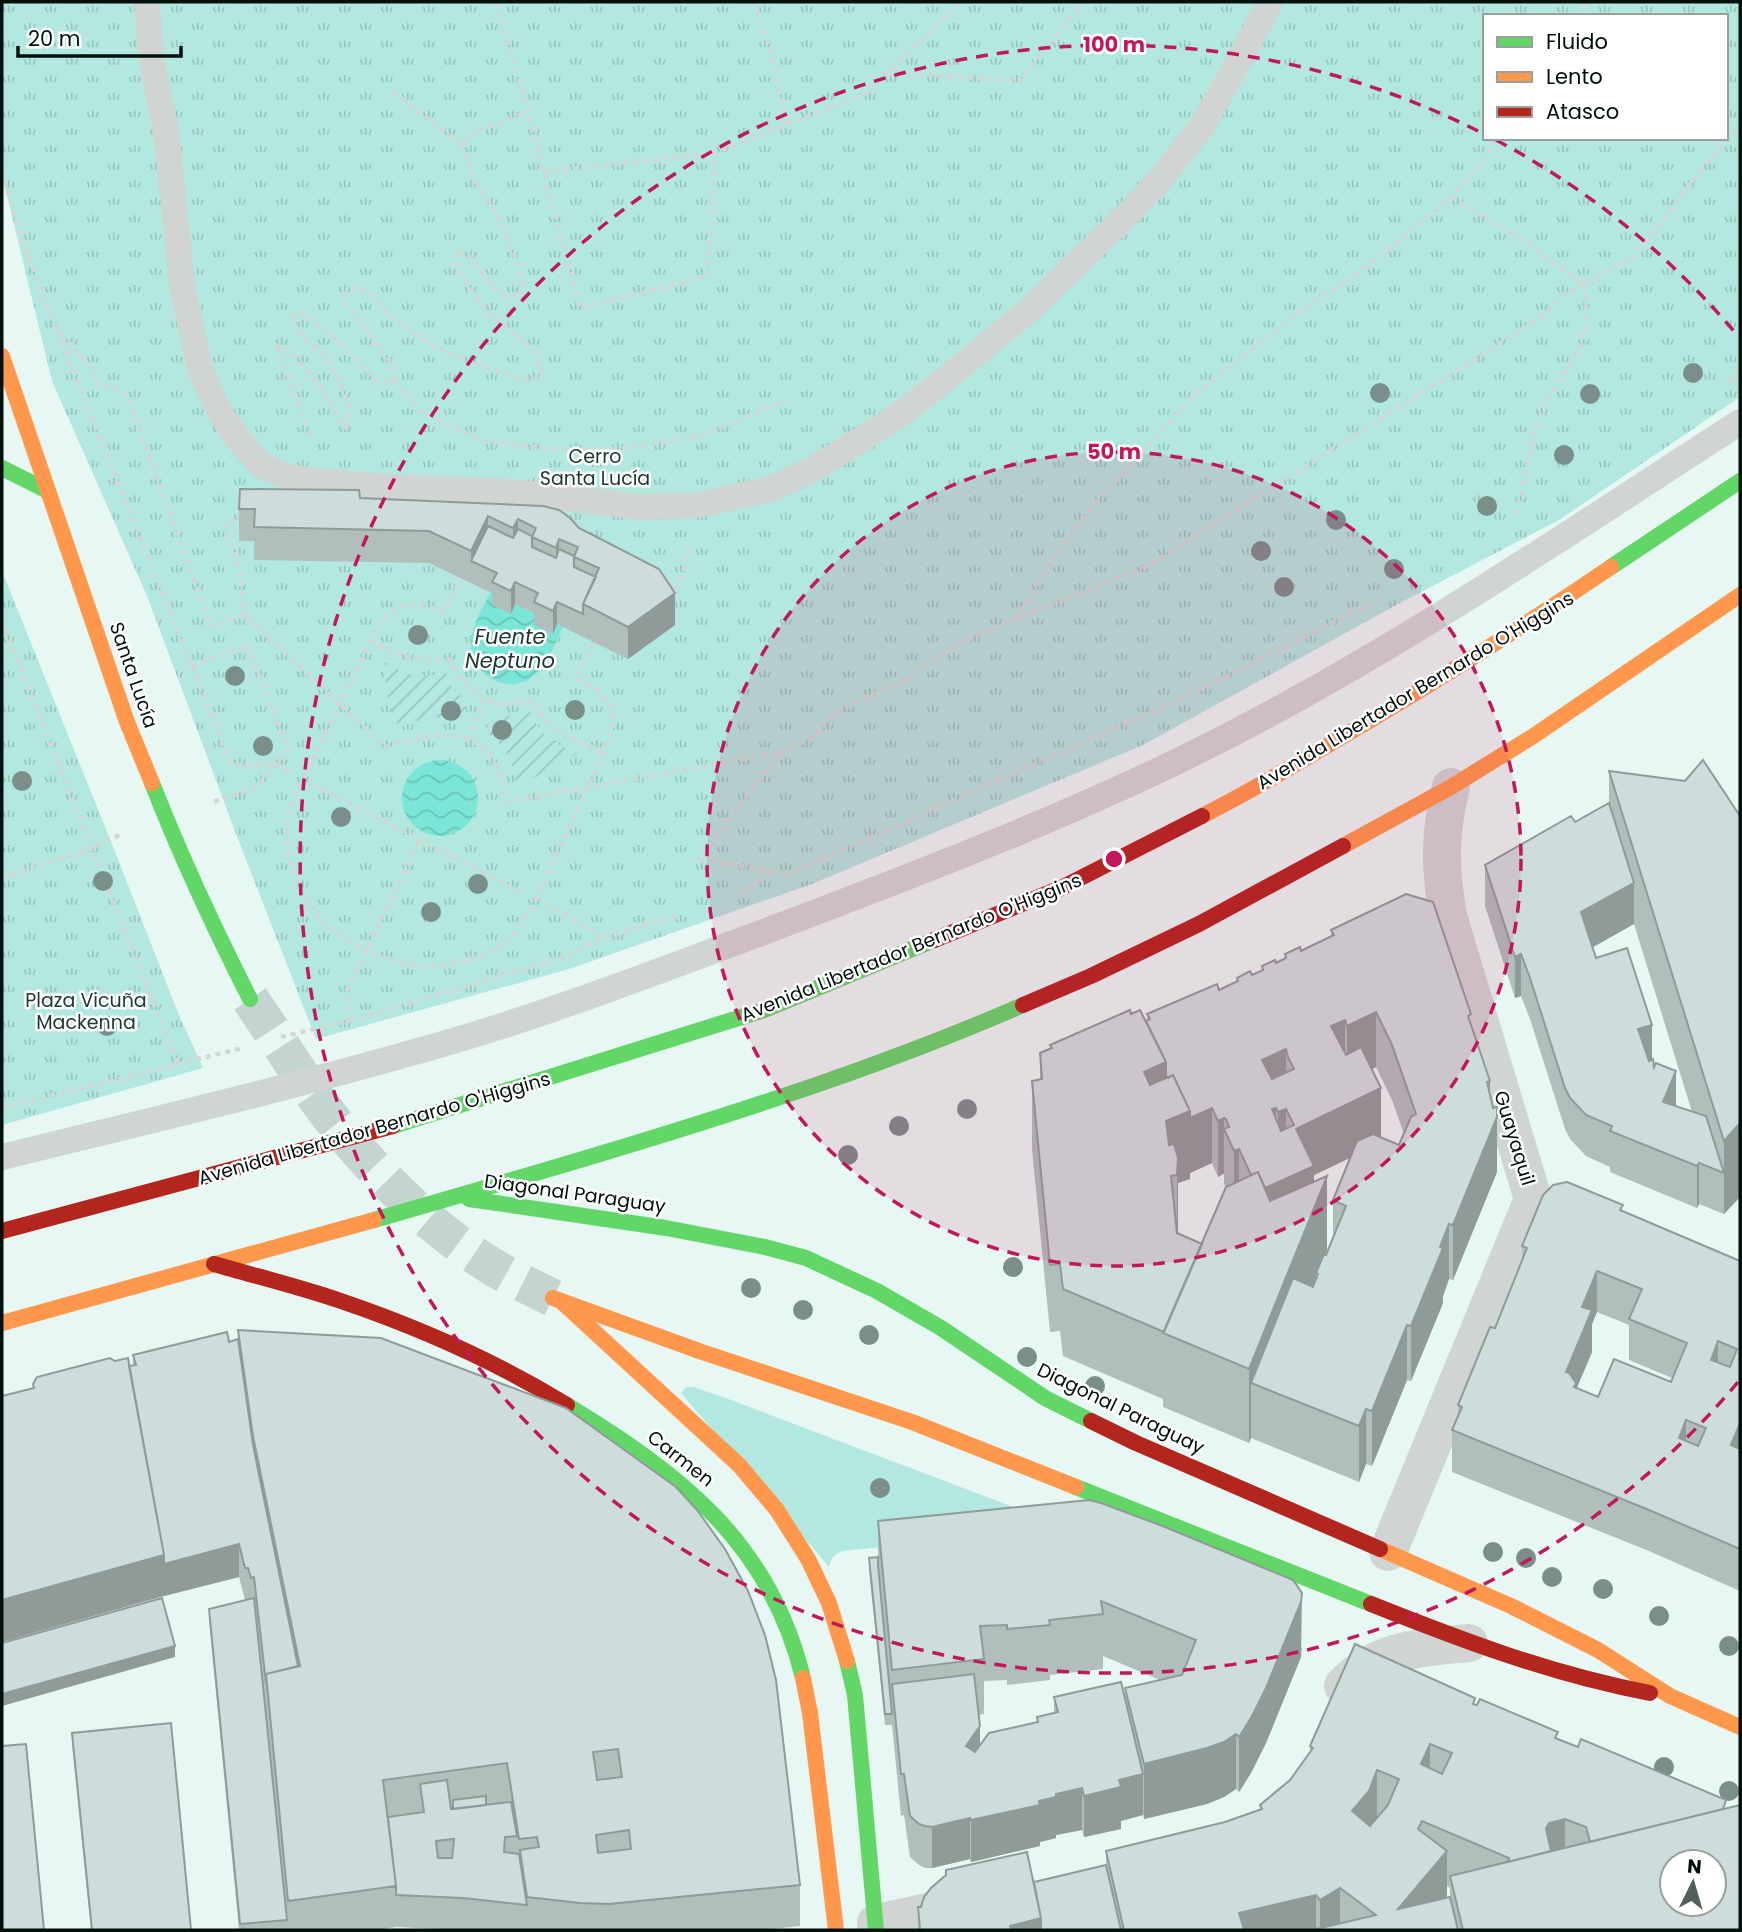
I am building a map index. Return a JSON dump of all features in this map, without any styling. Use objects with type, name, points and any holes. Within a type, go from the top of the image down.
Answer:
[{"type":"main road","name":"Santa Lucía","points":[[2,356],[127,722],[181,856],[250,999]]},
{"type":"main road","points":[[2,468],[48,491]]},
{"type":"main road","name":"Avenida Libertador Bernardo O'Higgins","points":[[2,1231],[399,1124],[764,1010],[1061,888],[1234,800],[1370,722],[1503,640],[1740,481]]},
{"type":"main road","points":[[2,1322],[456,1197],[692,1126],[848,1075],[969,1029],[1091,976],[1199,924],[1451,787],[1532,737],[1740,595]]},
{"type":"main road","name":"Diagonal Paraguay","points":[[456,1197],[666,1228],[765,1247],[806,1258],[877,1291],[941,1328],[1016,1379],[1065,1408],[1136,1443],[1555,1627],[1598,1650],[1670,1696],[1740,1727]]},
{"type":"main road","name":"Carmen","points":[[214,1265],[336,1299],[418,1329],[482,1359],[600,1424],[678,1480],[716,1515],[765,1583],[784,1620],[799,1660],[808,1701],[836,1930]]},
{"type":"main road","name":"Diagonal Paraguay","points":[[557,1299],[702,1352],[912,1422],[1469,1643],[1562,1674],[1670,1696]]},
{"type":"main road","name":"Carmen","points":[[557,1299],[739,1465],[777,1510],[808,1559],[829,1603],[844,1648],[855,1695],[876,1927]]},
{"type":"street","name":"Guayaquil","points":[[1388,1552],[1546,1204],[1448,916],[1441,848],[1445,810],[1451,787]]},
{"type":"street","points":[[1324,1721],[1334,1696],[1346,1682],[1381,1658],[1403,1650],[1469,1643]]},
{"type":"street","points":[[876,1927],[1008,1896]]},
{"type":"lane","points":[[147,2],[151,56],[166,131],[183,290],[200,368],[218,410],[238,439],[261,465],[290,478],[333,483],[512,492],[643,507],[698,505],[771,489],[815,468],[902,413],[1029,310],[1132,211],[1202,126],[1270,2]]},
{"type":"lane","points":[[2,1157],[189,1112],[421,1051],[574,1002],[892,884],[1036,825],[1177,762],[1314,690],[1441,615],[1740,422]]},
{"type":"path","points":[[496,2],[580,308],[707,277],[715,153]]},
{"type":"path","points":[[757,2],[755,4],[766,36],[788,124]]},
{"type":"path","points":[[544,172],[715,153],[865,94],[961,2]]},
{"type":"path","points":[[887,72],[1019,81],[1084,2]]},
{"type":"path","points":[[393,92],[460,145],[475,179],[502,224],[519,266],[523,289],[518,295],[508,297],[495,290],[474,260],[459,249],[455,263],[467,285],[490,313],[534,351],[542,369],[539,378],[526,381],[449,354],[421,339],[390,315],[369,293],[353,288],[345,294],[345,302],[387,358],[395,371],[393,380]]},
{"type":"path","points":[[460,145],[472,133],[528,112]]},
{"type":"path","points":[[1015,620],[1088,511],[1193,396],[1308,305],[1352,278],[1451,197],[1484,161],[1495,140]]},
{"type":"path","points":[[225,526],[239,560],[245,615],[385,747],[432,734],[456,736],[481,747],[495,763],[507,802],[782,752],[816,736],[828,719],[855,702],[909,679],[962,642],[1146,567],[1540,318],[1563,295],[1634,257],[1727,140]]},
{"type":"path","points":[[2,172],[21,236],[55,326],[232,765],[276,764],[293,775]]},
{"type":"path","points":[[1451,197],[1519,238],[1584,284]]},
{"type":"path","points":[[1516,519],[1536,425],[1548,398],[1579,351],[1587,322],[1584,284]]},
{"type":"path","points":[[346,437],[349,406],[339,379],[323,354],[301,335],[292,320],[297,312],[308,316],[327,332],[375,380],[385,383],[393,380]]},
{"type":"path","points":[[55,326],[94,372],[98,384],[126,392],[211,626],[245,615]]},
{"type":"path","points":[[312,442],[276,345],[294,355],[319,384],[346,428]]},
{"type":"path","points":[[1729,380],[1740,372]]},
{"type":"path","points":[[393,380],[421,411],[477,439],[547,449],[620,449],[701,436],[786,400]]},
{"type":"path","points":[[671,603],[684,569],[698,505]]},
{"type":"path","points":[[465,572],[444,612],[422,604],[410,604],[396,608],[382,619],[288,814],[287,835],[301,892],[320,919],[344,939],[366,950],[390,961],[424,967],[453,965],[481,956],[505,943],[519,929],[530,912],[589,786],[612,730],[612,711],[607,698],[576,677],[598,634]]},
{"type":"path","points":[[781,877],[1175,702],[1380,599]]},
{"type":"path","points":[[2,621],[178,1064]]},
{"type":"path","points":[[370,641],[401,656],[449,660],[465,684],[484,701],[511,705],[534,701],[544,719],[559,732],[604,753]]},
{"type":"path","points":[[192,666],[247,645],[288,749],[257,787],[239,793]]},
{"type":"path","points":[[468,740],[484,701]]},
{"type":"path","points":[[741,893],[774,871],[701,860],[738,807],[782,752]]},
{"type":"path","points":[[312,784],[525,894]]},
{"type":"path","points":[[2,878],[93,848],[110,839]]},
{"type":"path","points":[[349,1021],[347,990],[420,839]]},
{"type":"path","points":[[730,900],[768,883]]},
{"type":"path","points":[[546,904],[604,937]]},
{"type":"path","points":[[280,1038],[349,1021],[562,958],[604,937],[692,911]]},
{"type":"path","points":[[2,1108],[253,1045]]},
{"type":"green space","name":"Cerro Santa Lucía","points":[[2,2],[1740,2],[1740,397],[1559,520],[1398,604],[1143,745],[812,884],[569,969],[316,1039],[147,596],[52,381],[2,175]]},
{"type":"green space","name":"Plaza Vicuña Mackenna","points":[[2,571],[178,1013],[203,1068],[2,1125]]},
{"type":"green space","points":[[385,662],[414,675],[428,676],[446,672],[451,686],[467,703],[459,720],[429,718],[399,728],[388,696]]},
{"type":"green space","points":[[531,712],[543,733],[577,753],[548,772],[516,783],[506,754],[498,742],[485,732],[493,715],[517,716]]},
{"type":"green space","points":[[686,1387],[694,1387],[734,1401],[1079,1532],[1057,1529],[843,1551],[833,1557],[829,1567],[681,1393]]},
{"type":"water","name":"Fuente Neptuno","points":[[490,593],[538,615],[553,633],[557,624],[563,627],[545,664],[526,681],[515,684],[494,680],[477,665],[472,655],[473,630]]},
{"type":"water","points":[[440,760],[455,763],[467,771],[475,783],[478,798],[475,813],[467,825],[455,833],[440,836],[425,833],[413,825],[405,813],[402,798],[405,783],[413,771],[425,763]]},
{"type":"building","points":[[240,489],[359,490],[360,498],[543,506],[559,510],[579,528],[659,569],[675,593],[628,627],[583,604],[599,568],[574,557],[578,547],[559,539],[556,548],[532,537],[536,528],[518,519],[513,528],[488,516],[471,551],[429,531],[254,527],[255,509],[239,509]]},
{"type":"building","points":[[488,526],[513,538],[518,529],[532,536],[532,547],[556,558],[559,549],[574,556],[574,567],[596,577],[583,604],[583,614],[557,602],[553,611],[534,602],[538,593],[515,582],[511,591],[492,582],[497,573],[471,561]]},
{"type":"building","points":[[1703,760],[1740,816],[1740,1123],[1724,1141],[1609,771],[1685,781]]},
{"type":"building","points":[[1609,803],[1634,883],[1581,912],[1596,958],[1627,948],[1652,1025],[1638,1029],[1649,1061],[1653,1059],[1654,1067],[1656,1063],[1676,1071],[1663,1102],[1706,1116],[1724,1173],[1699,1163],[1697,1166],[1610,1131],[1612,1126],[1586,1115],[1570,1098],[1530,978],[1521,954],[1515,957],[1485,865],[1571,816],[1575,822]]},
{"type":"building","points":[[1406,894],[1433,902],[1471,1014],[1468,1016],[1490,1081],[1487,1082],[1493,1108],[1497,1107],[1497,1117],[1453,1225],[1449,1224],[1440,1247],[1443,1248],[1411,1326],[1407,1325],[1372,1411],[1366,1409],[1359,1426],[1251,1383],[1293,1278],[1313,1287],[1318,1274],[1316,1273],[1346,1206],[1333,1200],[1357,1141],[1373,1134],[1399,1145],[1411,1117],[1416,1114],[1392,1045],[1376,1012],[1347,1026],[1345,1020],[1331,1026],[1346,1055],[1361,1047],[1381,1088],[1296,1129],[1314,1166],[1265,1188],[1258,1172],[1251,1175],[1239,1149],[1234,1151],[1224,1129],[1229,1127],[1226,1119],[1218,1121],[1212,1108],[1190,1118],[1190,1111],[1173,1075],[1168,1078],[1166,1075],[1166,1062],[1146,1021],[1150,1019],[1147,1014],[1217,984],[1219,990],[1238,981],[1237,978],[1250,971],[1252,975],[1263,970],[1262,966],[1286,958],[1285,954],[1300,947],[1301,951],[1334,935],[1331,930]],"holes":[[[1286,1049],[1294,1069],[1272,1079],[1262,1060]],[[1276,1108],[1278,1112],[1286,1109],[1294,1125],[1281,1131],[1272,1109]]]},
{"type":"building","points":[[1130,1010],[1131,1014],[1140,1010],[1166,1062],[1144,1072],[1150,1085],[1173,1075],[1190,1111],[1166,1121],[1169,1145],[1174,1144],[1178,1158],[1177,1175],[1171,1176],[1177,1233],[1202,1244],[1164,1332],[1063,1289],[1060,1264],[1050,1265],[1032,1081],[1042,1079],[1040,1053],[1052,1048],[1050,1045]]},
{"type":"building","points":[[1258,1172],[1270,1201],[1327,1176],[1249,1369],[1163,1333],[1226,1187]]},
{"type":"building","points":[[1567,1182],[1623,1205],[1620,1210],[1740,1261],[1740,1423],[1731,1445],[1740,1449],[1740,1549],[1452,1430],[1462,1407],[1458,1405],[1490,1327],[1495,1328],[1527,1248],[1522,1246],[1543,1195],[1553,1185]],"holes":[[[1597,1271],[1642,1289],[1629,1319],[1687,1343],[1671,1382],[1614,1359],[1598,1397],[1574,1387],[1576,1383],[1566,1372],[1592,1310],[1582,1307]],[[1718,1341],[1737,1349],[1730,1367],[1711,1360]],[[1686,1420],[1706,1428],[1698,1446],[1679,1438]]]},
{"type":"building","points":[[238,1330],[381,1338],[566,1408],[676,1487],[697,1510],[725,1549],[748,1591],[765,1635],[776,1680],[800,1885],[609,1904],[527,1897],[520,1850],[539,1847],[537,1837],[519,1839],[507,1763],[383,1780],[396,1886],[288,1901],[266,1674],[300,1666],[253,1436]],"holes":[[[618,1749],[622,1777],[597,1780],[593,1752]],[[629,1830],[631,1849],[598,1853],[596,1835]]]},
{"type":"building","points":[[227,1332],[229,1342],[238,1339],[253,1445],[298,1666],[266,1674],[266,1683],[254,1577],[251,1578],[248,1568],[245,1568],[239,1544],[164,1564],[129,1366],[136,1365],[133,1355]]},
{"type":"building","points":[[110,1358],[115,1361],[128,1358],[164,1555],[2,1600],[2,1396],[34,1388],[37,1377]]},
{"type":"building","points":[[1089,1500],[1165,1527],[1293,1580],[1302,1593],[1301,1602],[1266,1688],[1239,1737],[1236,1734],[1207,1748],[1144,1764],[1125,1688],[1182,1675],[1196,1640],[1101,1601],[1103,1614],[1049,1620],[1050,1625],[1007,1629],[1007,1625],[980,1626],[984,1659],[892,1670],[878,1521]]},
{"type":"building","points":[[878,1557],[892,1714],[885,1714],[869,1558]]},
{"type":"building","points":[[162,1598],[175,1646],[2,1694],[2,1643]]},
{"type":"building","points":[[254,1598],[287,1920],[240,1924],[209,1609]]},
{"type":"building","points":[[1355,1644],[1475,1698],[1473,1704],[1477,1705],[1480,1699],[1558,1732],[1555,1738],[1578,1747],[1581,1739],[1726,1800],[1723,1809],[1590,1842],[1586,1827],[1565,1819],[1549,1823],[1546,1829],[1551,1851],[1508,1862],[1509,1858],[1422,1821],[1418,1829],[1447,1851],[1398,1909],[1450,1897],[1458,1930],[1312,1930],[1376,1915],[1340,1888],[1320,1900],[1316,1895],[1239,1913],[1244,1930],[1124,1930],[1106,1851],[1225,1822],[1262,1809],[1260,1805],[1290,1780],[1313,1748],[1310,1746]],"holes":[[[1430,1744],[1452,1753],[1442,1774],[1421,1764]],[[1377,1770],[1399,1779],[1388,1805],[1370,1826],[1352,1811],[1369,1791]]]},
{"type":"building","points":[[974,1674],[980,1726],[966,1746],[975,1752],[989,1733],[1038,1722],[1037,1717],[1058,1712],[1054,1697],[1121,1682],[1143,1774],[1119,1780],[1121,1787],[1084,1796],[1082,1788],[1056,1794],[1056,1797],[1039,1801],[1040,1805],[932,1827],[919,1824],[910,1816],[904,1774],[901,1774],[892,1684]]},
{"type":"building","points":[[171,1723],[191,1930],[92,1930],[72,1733]]},
{"type":"building","points":[[26,1744],[44,1930],[2,1930],[2,1746]]},
{"type":"building","points":[[447,1780],[451,1809],[511,1802],[517,1836],[505,1837],[504,1852],[519,1854],[527,1905],[463,1898],[396,1895],[388,1817],[424,1812],[420,1784]],"holes":[[[454,1839],[452,1858],[438,1858],[436,1841]]]},
{"type":"building","points":[[486,1796],[486,1805],[453,1809],[453,1800]]},
{"type":"building","points":[[1740,1805],[1740,1930],[1463,1930],[1450,1876]]},
{"type":"building","points":[[1027,1852],[1041,1918],[1010,1926],[1011,1930],[920,1930],[918,1907],[921,1907],[931,1888],[946,1875],[946,1870]]},
{"type":"building","points":[[1106,1865],[1121,1930],[1041,1930],[1034,1882]]},
{"type":"tunnel","points":[[250,999],[331,1118],[401,1195],[461,1246],[508,1275],[553,1298]]},
{"type":"traffic: fast","points":[[2,468],[48,491]]},
{"type":"traffic: fast","points":[[1611,567],[1740,481]]},
{"type":"traffic: fast","points":[[152,783],[198,892],[250,999]]},
{"type":"traffic: fast","points":[[393,1126],[764,1010],[934,940]]},
{"type":"traffic: fast","points":[[374,1220],[769,1101],[922,1046],[1023,1005]]},
{"type":"traffic: fast","points":[[469,1199],[666,1228],[765,1247],[806,1258],[877,1291],[941,1328],[1045,1398],[1091,1421]]},
{"type":"traffic: fast","points":[[567,1405],[647,1458],[715,1516],[744,1550],[768,1588],[788,1630],[803,1678]]},
{"type":"traffic: fast","points":[[1076,1487],[1371,1604]]},
{"type":"traffic: fast","points":[[847,1661],[855,1695],[876,1930]]},
{"type":"traffic: slow","points":[[2,356],[127,722],[152,783]]},
{"type":"traffic: slow","points":[[1202,816],[1278,775],[1396,705],[1611,567]]},
{"type":"traffic: slow","points":[[1343,846],[1451,787],[1532,737],[1740,595]]},
{"type":"traffic: slow","points":[[2,1323],[374,1220]]},
{"type":"traffic: slow","points":[[553,1298],[702,1352],[912,1422],[1076,1487]]},
{"type":"traffic: slow","points":[[561,1301],[739,1465],[777,1510],[808,1559],[829,1603],[847,1661]]},
{"type":"traffic: slow","points":[[1380,1549],[1511,1606],[1598,1650],[1670,1696],[1740,1727]]},
{"type":"traffic: slow","points":[[803,1678],[810,1713],[836,1930]]},
{"type":"traffic: jam","points":[[934,940],[1061,888],[1202,816]]},
{"type":"traffic: jam","points":[[1023,1005],[1199,924],[1343,846]]},
{"type":"traffic: jam","points":[[2,1231],[393,1126]]},
{"type":"traffic: jam","points":[[214,1264],[368,1310],[456,1346],[567,1405]]},
{"type":"traffic: jam","points":[[1091,1421],[1380,1549]]},
{"type":"traffic: jam","points":[[1371,1604],[1508,1655],[1578,1676],[1650,1693]]}]
